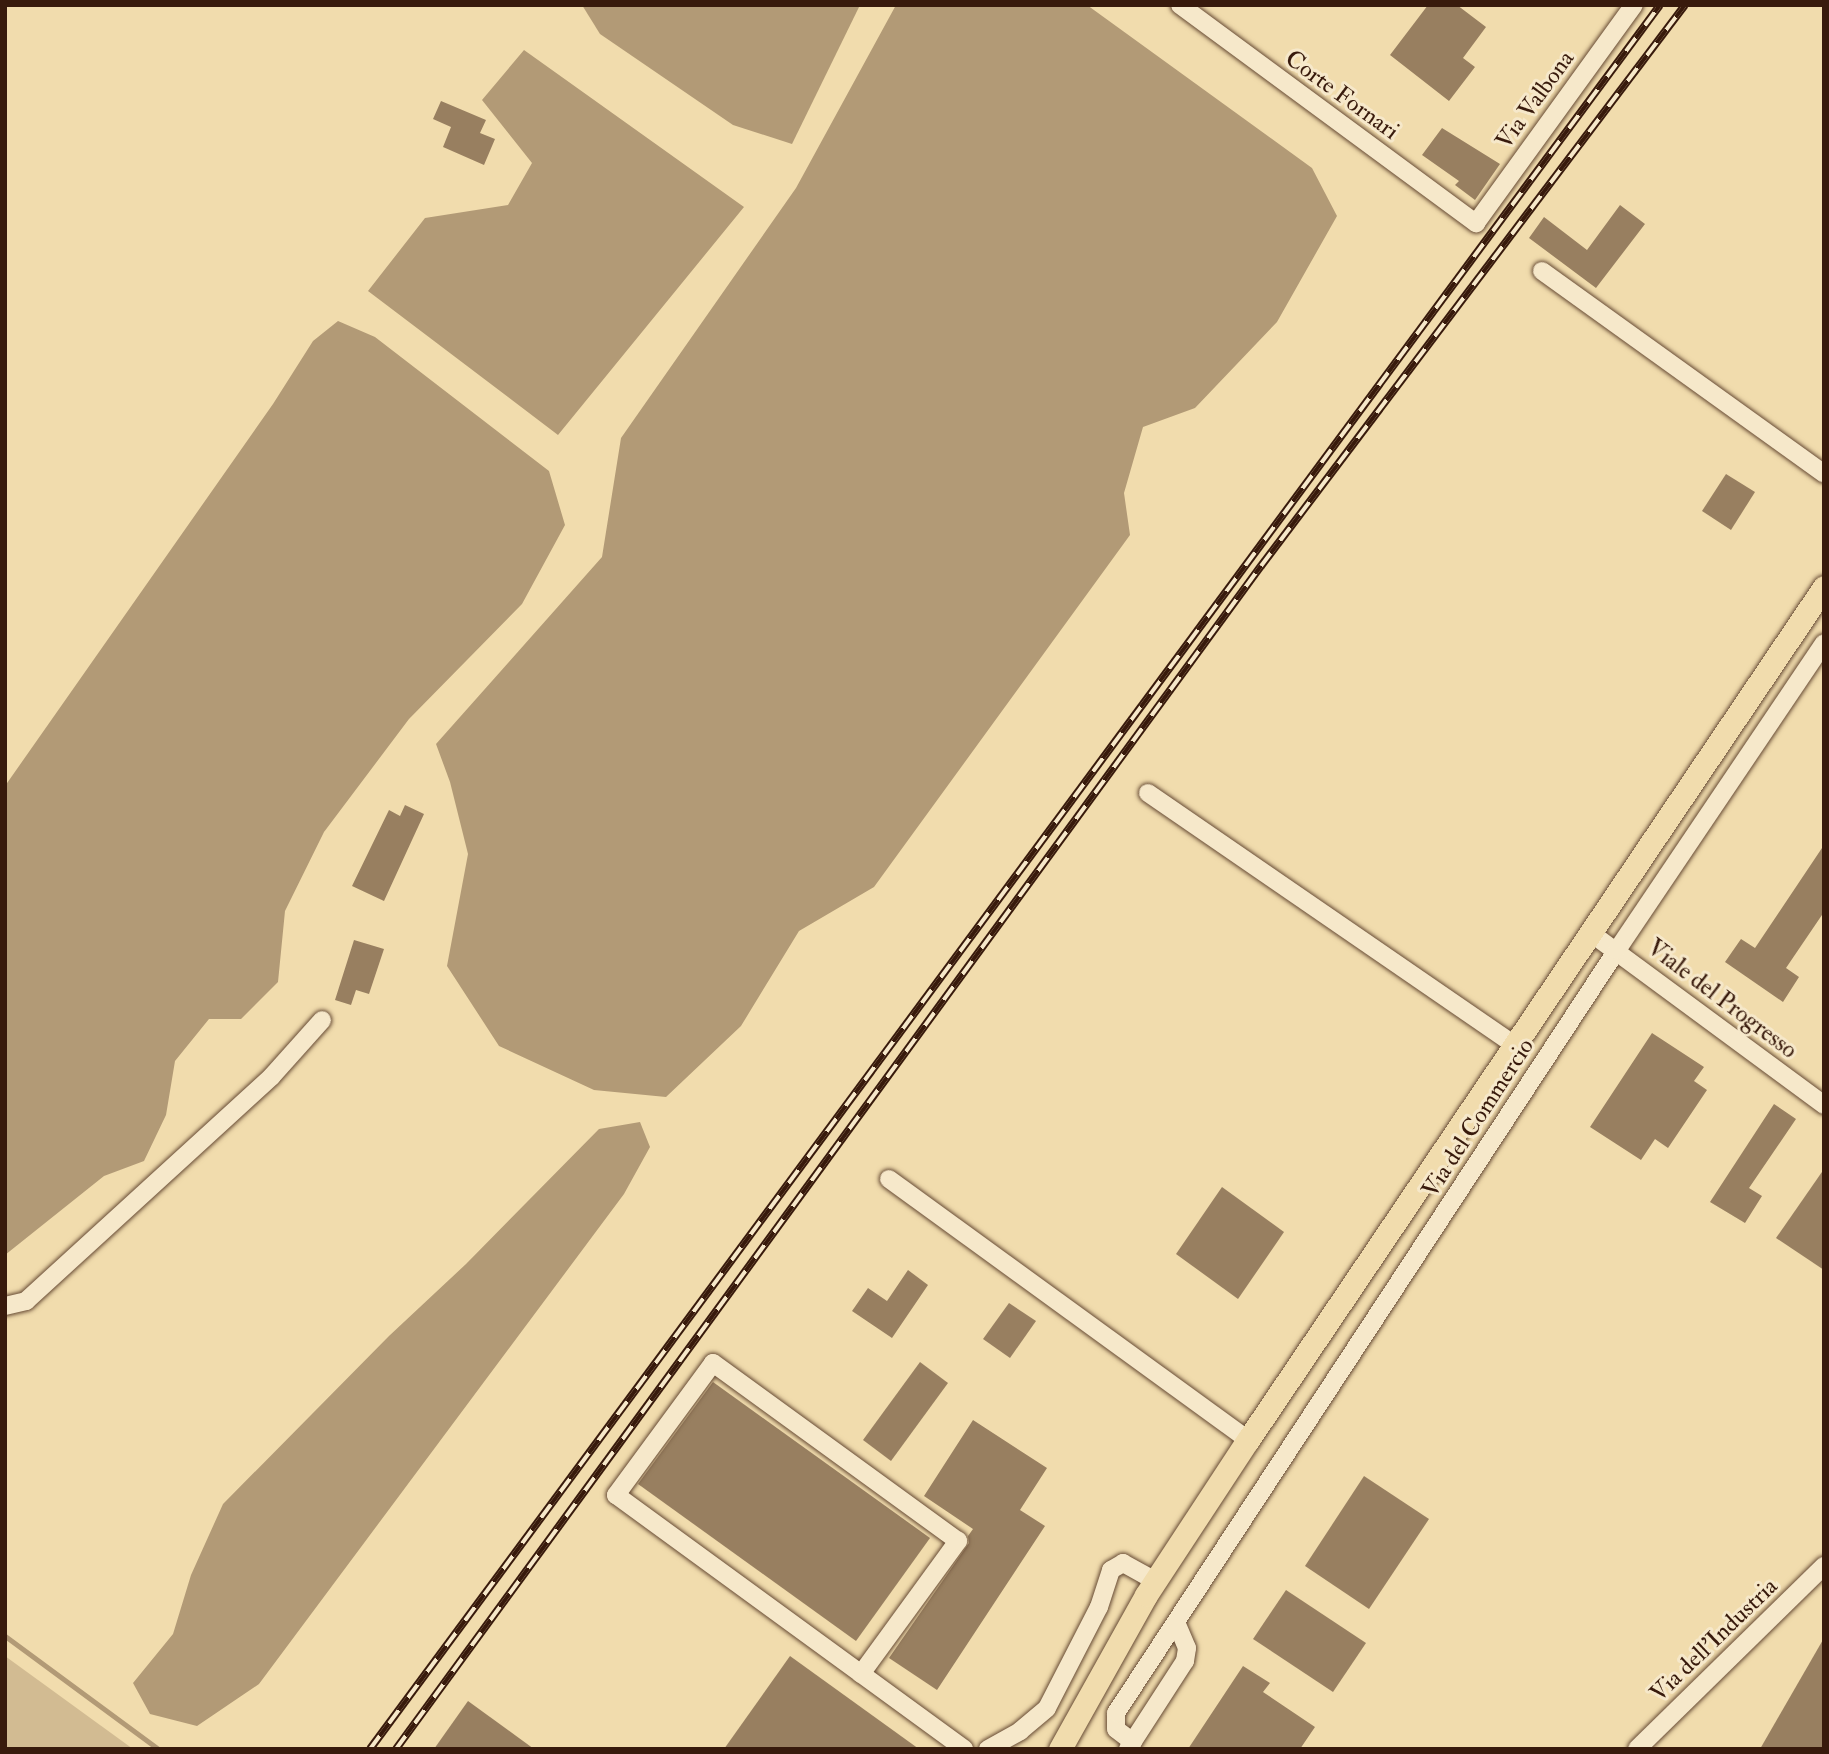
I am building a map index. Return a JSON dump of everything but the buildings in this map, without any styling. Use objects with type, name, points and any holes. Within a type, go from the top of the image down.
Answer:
[{"type":"main road","points":[[1060,1749],[1156,1581],[1248,1440],[1824,587]]},
{"type":"street","name":"Corte Fornari","points":[[1180,5],[1476,223]]},
{"type":"street","name":"Via Valbona","points":[[1476,223],[1634,5]]},
{"type":"street","points":[[1542,271],[1824,474]]},
{"type":"street","name":"Via del Commercio","points":[[1176,1622],[1187,1647],[1185,1661],[1130,1746],[1116,1729],[1116,1713],[1617,950],[1824,643]]},
{"type":"street","points":[[1148,793],[1514,1045]]},
{"type":"street","name":"Viale del Progresso","points":[[1591,933],[1824,1105]]},
{"type":"street","points":[[5,1306],[26,1301],[272,1076],[322,1020]]},
{"type":"street","points":[[889,1179],[1248,1440]]},
{"type":"street","points":[[861,1674],[958,1541],[713,1363],[615,1495],[964,1749]]},
{"type":"street","points":[[988,1749],[1020,1731],[1047,1708],[1099,1607],[1111,1570],[1123,1563],[1156,1581]]},
{"type":"street","name":"Via dell'Industria","points":[[1637,1749],[1824,1566]]},
{"type":"shaded area","points":[[582,5],[860,5],[792,144],[733,125],[600,34]]},
{"type":"shaded area","points":[[896,5],[1087,5],[1312,168],[1337,216],[1277,322],[1195,408],[1143,427],[1124,493],[1130,535],[874,887],[799,931],[741,1026],[666,1097],[594,1090],[499,1046],[447,966],[468,854],[450,782],[436,744],[602,557],[621,438],[796,188]]},
{"type":"shaded area","points":[[524,50],[744,207],[558,435],[368,291],[425,218],[508,205],[532,163],[482,100]]},
{"type":"shaded area","points":[[338,321],[375,337],[549,471],[565,525],[522,604],[409,719],[324,832],[285,911],[278,982],[241,1019],[209,1019],[175,1061],[166,1115],[144,1161],[104,1176],[5,1255],[5,786],[273,404],[313,341]]},
{"type":"shaded area","points":[[640,1122],[650,1147],[624,1194],[259,1684],[197,1726],[150,1714],[133,1683],[173,1634],[191,1575],[223,1504],[599,1129]]},
{"type":"shaded area","points":[[5,1656],[133,1749],[5,1749]]},
{"type":"waterway","points":[[5,1636],[158,1749]]},
{"type":"railway","points":[[370,1749],[1660,5]]},
{"type":"railway","points":[[396,1749],[1261,566],[1685,5]]}]
